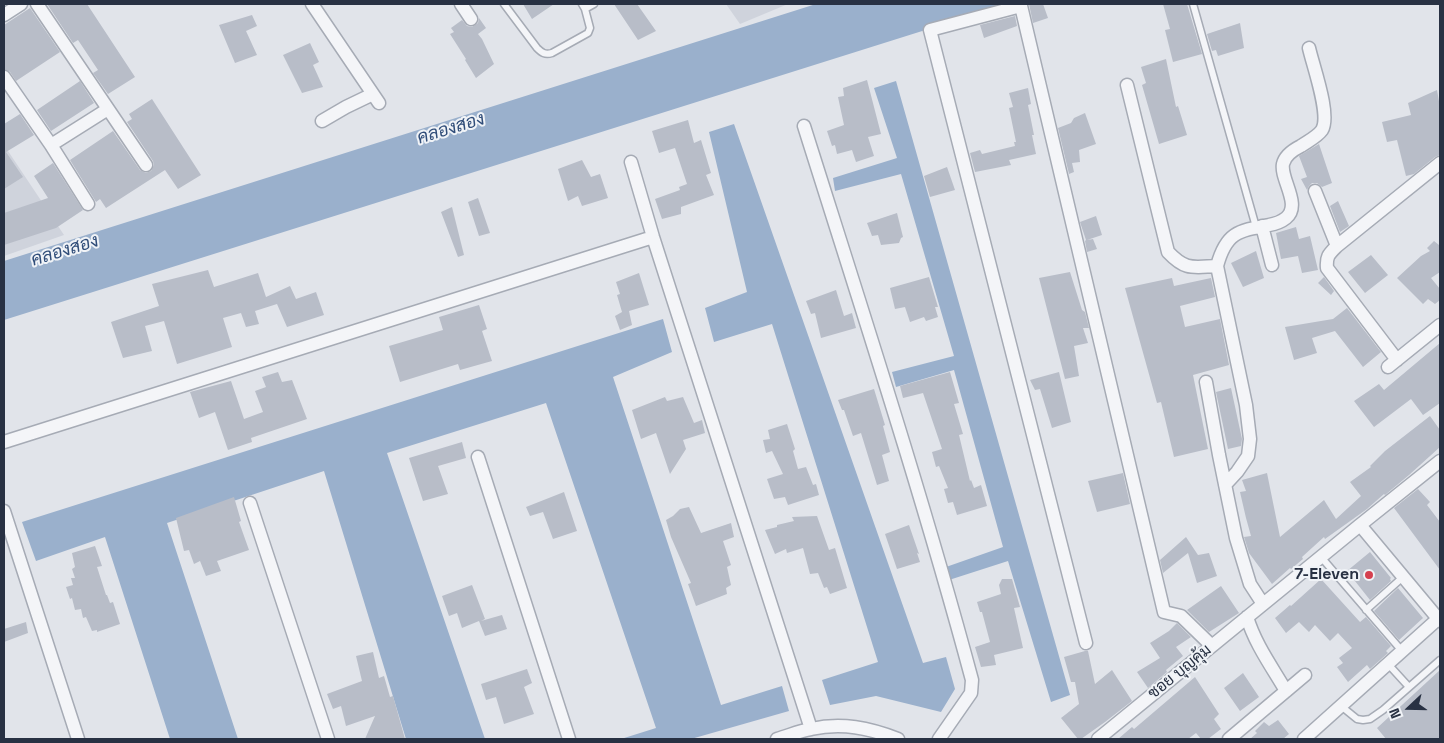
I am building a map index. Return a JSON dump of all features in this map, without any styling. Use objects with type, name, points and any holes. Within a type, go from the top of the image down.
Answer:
[{"type":"street","points":[[4,15],[21,4]]},
{"type":"street","points":[[37,4],[146,164]]},
{"type":"street","points":[[312,4],[376,98],[346,107],[322,122]]},
{"type":"street","points":[[461,4],[471,20]]},
{"type":"street","points":[[1086,643],[930,30],[1021,6],[1164,612],[1181,616],[1212,646]]},
{"type":"street","points":[[1225,486],[1248,456],[1250,439],[1246,405],[1217,266],[1220,252],[1231,236],[1243,230],[1277,223],[1292,212],[1292,202],[1282,166],[1287,156],[1322,130],[1325,122],[1325,110],[1309,48]]},
{"type":"street","points":[[4,77],[51,144],[88,204]]},
{"type":"street","points":[[1127,86],[1168,252],[1177,262],[1187,267],[1217,266]]},
{"type":"street","points":[[51,144],[108,108]]},
{"type":"street","points":[[804,126],[942,568],[972,680],[971,693],[940,738]]},
{"type":"street","points":[[631,162],[653,237],[811,729]]},
{"type":"street","points":[[1440,164],[1337,246],[1326,260],[1327,268],[1392,363],[1440,325]]},
{"type":"street","points":[[1315,191],[1337,246]]},
{"type":"street","points":[[1259,227],[1272,265]]},
{"type":"street","points":[[4,442],[653,237]]},
{"type":"street","points":[[1206,382],[1225,486],[1243,563],[1250,584],[1263,604]]},
{"type":"street","points":[[478,457],[569,739]]},
{"type":"street","name":"ซอย บุญคุ้ม","points":[[1098,739],[1440,461]]},
{"type":"street","points":[[250,503],[328,739]]},
{"type":"street","points":[[5,515],[78,739]]},
{"type":"street","points":[[1304,739],[1440,619],[1360,525]]},
{"type":"street","points":[[1247,617],[1257,643],[1286,691]]},
{"type":"street","points":[[1230,739],[1305,675]]},
{"type":"street","points":[[777,739],[811,729],[840,725],[874,730],[898,739]]},
{"type":"lane","points":[[504,4],[537,48],[546,54],[552,53],[588,33],[590,28],[583,6],[594,4]]},
{"type":"lane","points":[[1194,4],[1259,227]]},
{"type":"lane","points":[[1320,557],[1402,651]]},
{"type":"lane","points":[[1366,610],[1403,577]]},
{"type":"lane","points":[[1341,706],[1354,718],[1368,720],[1383,710],[1440,660]]},
{"type":"lane","points":[[1388,664],[1409,687]]},
{"type":"shaded area","points":[[726,4],[788,4],[740,24]]},
{"type":"shaded area","points":[[4,145],[64,235],[4,256]]},
{"type":"water","name":"คลองสอง","points":[[816,4],[1008,4],[4,320],[4,261]]},
{"type":"water","points":[[896,81],[1070,695],[1051,702],[1008,561],[949,580],[946,567],[1003,547],[954,370],[896,387],[892,372],[954,356],[901,174],[835,191],[833,178],[897,158],[874,88]]},
{"type":"water","points":[[734,124],[923,663],[946,657],[955,689],[941,712],[876,696],[830,705],[822,680],[878,662],[772,324],[714,342],[705,308],[747,292],[709,132]]},
{"type":"water","points":[[663,319],[672,352],[613,377],[721,705],[782,686],[789,711],[691,739],[621,739],[656,728],[546,403],[387,453],[485,739],[406,739],[324,471],[167,523],[238,739],[170,739],[105,537],[36,561],[22,522]]},
{"type":"building","points":[[47,4],[87,4],[135,77],[108,94],[93,73],[98,70],[78,40],[73,43]]},
{"type":"building","points":[[523,4],[554,4],[532,19]]},
{"type":"building","points":[[614,4],[637,4],[656,31],[638,40]]},
{"type":"building","points":[[1029,4],[1043,4],[1048,18],[1033,23]]},
{"type":"building","points":[[1163,4],[1187,4],[1202,54],[1173,62],[1165,30],[1170,29]]},
{"type":"building","points":[[30,8],[60,52],[16,81],[10,72],[4,69],[4,25]]},
{"type":"building","points":[[252,15],[257,26],[246,31],[257,55],[235,63],[219,25]]},
{"type":"building","points":[[1015,16],[1017,26],[984,38],[980,25]]},
{"type":"building","points":[[479,18],[486,28],[478,34],[494,64],[476,78],[450,34],[454,32],[451,28],[462,20],[467,26],[472,27],[478,23]]},
{"type":"building","points":[[1240,23],[1244,48],[1218,56],[1216,50],[1212,51],[1207,34]]},
{"type":"building","points":[[310,43],[319,62],[313,65],[323,87],[302,93],[283,55]]},
{"type":"building","points":[[1166,59],[1176,107],[1178,106],[1187,135],[1159,144],[1142,85],[1146,83],[1141,67]]},
{"type":"building","points":[[867,80],[881,134],[868,137],[874,156],[856,162],[852,150],[837,154],[835,145],[832,146],[827,131],[844,125],[838,97],[844,96],[843,88]]},
{"type":"building","points":[[80,81],[94,103],[51,131],[37,110]]},
{"type":"building","points":[[1028,88],[1031,104],[1028,105],[1036,154],[1009,160],[1011,165],[975,172],[970,153],[980,150],[982,154],[1015,146],[1014,142],[1016,142],[1009,108],[1013,107],[1009,93]]},
{"type":"building","points":[[1437,90],[1440,107],[1440,155],[1414,174],[1406,176],[1397,140],[1387,142],[1382,122],[1411,115],[1408,103]]},
{"type":"building","points":[[152,99],[201,175],[178,189],[165,170],[106,208],[100,199],[96,202],[70,160],[113,131],[140,170],[146,173],[151,171],[154,165],[153,161],[127,122],[132,119],[129,114]]},
{"type":"building","points":[[1085,113],[1096,144],[1079,150],[1080,162],[1072,163],[1074,172],[1069,174],[1058,128],[1071,123],[1074,118]]},
{"type":"building","points":[[20,114],[34,135],[6,152],[23,177],[4,189],[4,124]]},
{"type":"building","points":[[688,120],[694,143],[701,140],[711,173],[706,175],[714,195],[681,207],[681,214],[662,219],[655,199],[680,190],[679,187],[687,184],[675,148],[659,153],[652,131]]},
{"type":"building","points":[[1319,144],[1332,183],[1322,187],[1317,183],[1312,183],[1307,190],[1301,179],[1307,177],[1299,156]]},
{"type":"building","points":[[582,160],[591,177],[600,174],[608,198],[582,206],[578,196],[568,201],[558,169]]},
{"type":"building","points":[[53,163],[83,210],[56,228],[4,245],[4,213],[48,198],[34,176]]},
{"type":"building","points":[[947,167],[955,190],[930,197],[924,176]]},
{"type":"building","points":[[478,198],[490,233],[479,236],[468,202]]},
{"type":"building","points":[[1338,201],[1349,226],[1340,232],[1330,206]]},
{"type":"building","points":[[452,207],[464,255],[458,257],[441,212]]},
{"type":"building","points":[[897,213],[903,237],[899,243],[881,245],[878,235],[872,236],[867,223]]},
{"type":"building","points":[[1096,216],[1102,235],[1087,240],[1093,239],[1097,249],[1087,252],[1086,240],[1080,222]]},
{"type":"building","points":[[1296,227],[1299,239],[1310,236],[1318,270],[1302,273],[1298,256],[1281,259],[1276,233]]},
{"type":"building","points":[[1434,241],[1440,244],[1440,272],[1431,278],[1440,289],[1440,300],[1435,304],[1428,299],[1423,304],[1397,278],[1421,256],[1430,251],[1427,248]]},
{"type":"building","points":[[1256,251],[1264,278],[1243,287],[1231,263]]},
{"type":"building","points":[[1371,255],[1388,275],[1365,293],[1348,272]]},
{"type":"building","points":[[208,270],[214,287],[258,273],[266,297],[290,286],[296,299],[316,292],[324,315],[287,327],[277,304],[255,311],[259,324],[246,327],[241,313],[223,318],[232,347],[177,364],[164,321],[145,326],[152,351],[123,358],[111,322],[159,306],[152,284]]},
{"type":"building","points":[[1070,272],[1089,328],[1083,328],[1088,343],[1074,346],[1079,376],[1065,379],[1039,278]]},
{"type":"building","points":[[639,273],[649,305],[629,311],[632,325],[620,330],[615,316],[622,312],[617,295],[620,294],[616,282]]},
{"type":"building","points":[[929,277],[938,307],[935,307],[938,317],[926,321],[924,317],[910,322],[905,307],[895,309],[890,288]]},
{"type":"building","points":[[1324,277],[1334,291],[1331,295],[1318,283]]},
{"type":"building","points":[[1172,278],[1174,286],[1211,278],[1215,297],[1180,306],[1185,327],[1220,319],[1229,365],[1193,375],[1208,449],[1174,457],[1161,402],[1157,403],[1125,288]]},
{"type":"building","points":[[836,290],[844,316],[852,313],[856,328],[821,338],[815,313],[811,314],[806,301]]},
{"type":"building","points":[[479,305],[487,329],[482,331],[492,361],[460,370],[458,364],[400,382],[389,346],[443,330],[439,317]]},
{"type":"building","points":[[1347,308],[1381,352],[1363,367],[1335,331],[1312,338],[1317,353],[1294,360],[1285,327],[1333,319]]},
{"type":"building","points":[[1440,343],[1440,403],[1423,415],[1411,399],[1374,427],[1354,401],[1379,384],[1384,390]]},
{"type":"building","points":[[278,372],[282,382],[292,380],[307,419],[251,438],[252,442],[228,450],[215,412],[199,418],[190,392],[231,381],[244,419],[263,412],[255,391],[266,387],[262,377]]},
{"type":"building","points":[[950,372],[959,403],[954,404],[963,434],[959,435],[970,481],[974,488],[981,485],[987,506],[957,515],[953,502],[948,503],[944,489],[948,488],[939,466],[936,467],[932,452],[942,449],[923,393],[903,398],[900,386]]},
{"type":"building","points":[[1059,372],[1071,422],[1052,428],[1040,389],[1035,390],[1030,380]]},
{"type":"building","points":[[1231,388],[1242,439],[1241,446],[1228,449],[1216,392]]},
{"type":"building","points":[[874,389],[885,425],[883,426],[890,452],[882,455],[889,481],[877,485],[861,433],[853,436],[844,410],[842,410],[838,400]]},
{"type":"building","points":[[665,397],[667,401],[683,397],[694,423],[702,420],[705,433],[683,440],[686,449],[670,474],[656,433],[641,439],[632,410]]},
{"type":"building","points":[[1430,416],[1440,430],[1440,447],[1367,509],[1325,539],[1324,537],[1302,557],[1303,559],[1272,584],[1249,553],[1244,537],[1251,536],[1240,492],[1246,491],[1242,480],[1267,473],[1280,537],[1324,500],[1336,519],[1361,496],[1350,482],[1371,467],[1385,451]]},
{"type":"building","points":[[787,424],[795,449],[793,451],[798,469],[806,467],[813,485],[816,484],[819,495],[788,505],[785,497],[774,499],[767,479],[783,474],[772,451],[766,453],[763,440],[770,439],[768,430]]},
{"type":"building","points":[[462,442],[466,458],[438,466],[448,494],[423,501],[409,458]]},
{"type":"building","points":[[1123,473],[1130,504],[1097,512],[1088,481]]},
{"type":"building","points":[[1418,489],[1430,502],[1427,505],[1440,522],[1440,570],[1394,508]]},
{"type":"building","points":[[564,492],[577,531],[553,539],[543,512],[530,516],[526,507]]},
{"type":"building","points":[[234,497],[241,521],[239,522],[249,550],[217,561],[221,571],[206,576],[200,561],[194,564],[189,550],[184,551],[176,518]]},
{"type":"building","points":[[689,507],[701,533],[731,523],[734,537],[723,541],[731,565],[727,567],[731,585],[726,588],[727,594],[696,606],[688,584],[691,583],[671,537],[666,520],[680,509]]},
{"type":"building","points":[[817,516],[829,550],[835,548],[847,588],[830,594],[827,587],[824,588],[818,573],[810,574],[803,548],[787,553],[786,549],[775,554],[765,530],[794,521],[792,517]]},
{"type":"building","points":[[909,525],[920,562],[897,569],[885,534]]},
{"type":"building","points":[[1186,537],[1198,555],[1209,553],[1217,576],[1197,583],[1188,553],[1163,573],[1160,560]]},
{"type":"building","points":[[95,546],[102,566],[97,567],[106,595],[110,603],[113,602],[120,624],[97,632],[97,630],[92,631],[86,617],[83,618],[81,609],[75,610],[72,598],[70,599],[66,587],[73,585],[71,578],[75,578],[72,569],[75,567],[72,553]]},
{"type":"building","name":"7-Eleven","points":[[1370,552],[1391,578],[1391,581],[1370,600],[1347,571]]},
{"type":"building","points":[[1002,579],[1012,579],[1020,607],[1014,608],[1023,648],[994,655],[996,665],[981,667],[975,647],[990,642],[982,612],[980,612],[977,602],[1001,594],[999,585]]},
{"type":"building","points":[[1321,579],[1360,622],[1366,617],[1391,646],[1386,651],[1388,653],[1370,669],[1367,665],[1348,682],[1337,667],[1343,663],[1339,658],[1352,648],[1338,633],[1330,641],[1315,625],[1309,632],[1299,622],[1286,633],[1275,618]]},
{"type":"building","points":[[472,585],[485,619],[481,621],[502,615],[507,629],[485,636],[479,621],[462,628],[457,613],[449,616],[442,596]]},
{"type":"building","points":[[1221,586],[1239,613],[1209,632],[1187,610]]},
{"type":"building","points":[[1398,588],[1423,618],[1399,640],[1374,611]]},
{"type":"building","points":[[26,622],[28,633],[4,642],[4,629]]},
{"type":"building","points":[[1177,623],[1191,637],[1176,647],[1183,656],[1148,688],[1137,672],[1160,658],[1150,643],[1169,631]]},
{"type":"building","points":[[1088,651],[1095,684],[1112,670],[1132,701],[1081,739],[1078,739],[1061,718],[1079,704],[1075,682],[1071,682],[1064,657]]},
{"type":"building","points":[[373,652],[379,678],[384,676],[390,697],[393,696],[405,739],[365,739],[375,716],[346,726],[341,706],[333,709],[327,694],[362,681],[356,656]]},
{"type":"building","points":[[527,669],[532,683],[524,687],[534,714],[504,724],[496,697],[486,700],[481,684]]},
{"type":"building","points":[[1440,670],[1440,739],[1386,739],[1377,728]]},
{"type":"building","points":[[1243,673],[1259,697],[1240,711],[1224,688]]},
{"type":"building","points":[[1195,677],[1219,714],[1214,719],[1221,729],[1208,739],[1201,739],[1196,733],[1188,739],[1118,739],[1132,727],[1134,729]]},
{"type":"building","points":[[1278,720],[1289,734],[1283,739],[1250,739],[1257,733],[1255,731],[1264,722],[1269,726]]},
{"type":"place","name":"7-Eleven","points":[[1369,575]]}]
